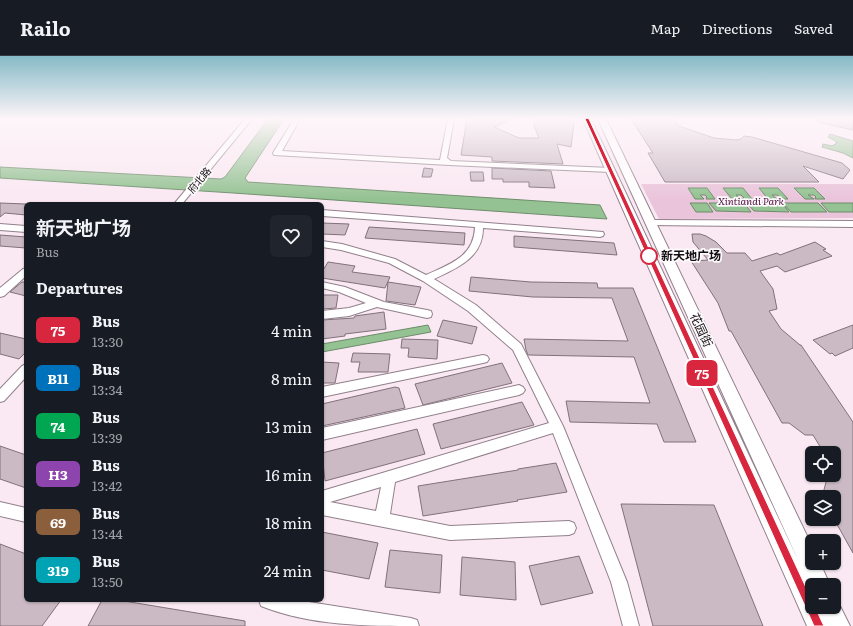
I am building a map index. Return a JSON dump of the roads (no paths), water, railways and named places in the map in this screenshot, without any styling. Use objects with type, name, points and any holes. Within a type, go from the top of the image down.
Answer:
[{"type":"main road","name":"花园街","points":[[599,146],[818,626]]},
{"type":"main road","name":"花园街","points":[[615,146],[817,578]]},
{"type":"main road","points":[[833,614],[839,626]]},
{"type":"street","name":"府北路","points":[[180,202],[228,146]]},
{"type":"street","points":[[281,146],[277,153],[449,163],[610,170]]},
{"type":"street","points":[[446,146],[443,159],[449,163]]},
{"type":"street","points":[[324,213],[600,234]]},
{"type":"street","points":[[651,223],[853,224]]},
{"type":"street","points":[[426,279],[460,262],[471,251],[478,242],[479,225]]},
{"type":"street","points":[[0,227],[24,229]]},
{"type":"street","points":[[324,244],[342,247],[392,261],[426,279],[472,308],[517,348],[557,426],[619,582],[631,626]]},
{"type":"street","points":[[0,294],[24,273]]},
{"type":"street","points":[[324,286],[341,289],[376,303],[427,314]]},
{"type":"street","points":[[324,315],[349,312],[376,303]]},
{"type":"street","points":[[324,392],[483,359]]},
{"type":"street","points":[[0,397],[24,371]]},
{"type":"street","points":[[324,434],[519,390]]},
{"type":"street","points":[[324,497],[389,479],[557,426]]},
{"type":"street","points":[[382,520],[389,479]]},
{"type":"street","points":[[324,508],[450,533],[569,528]]},
{"type":"street","points":[[0,509],[24,515]]},
{"type":"street","points":[[272,602],[282,606],[411,626]]},
{"type":"place","name":"新天地广场","points":[[649,256]]},
{"type":"park label","name":"Xintiandi Park","points":[[751,201]]}]
